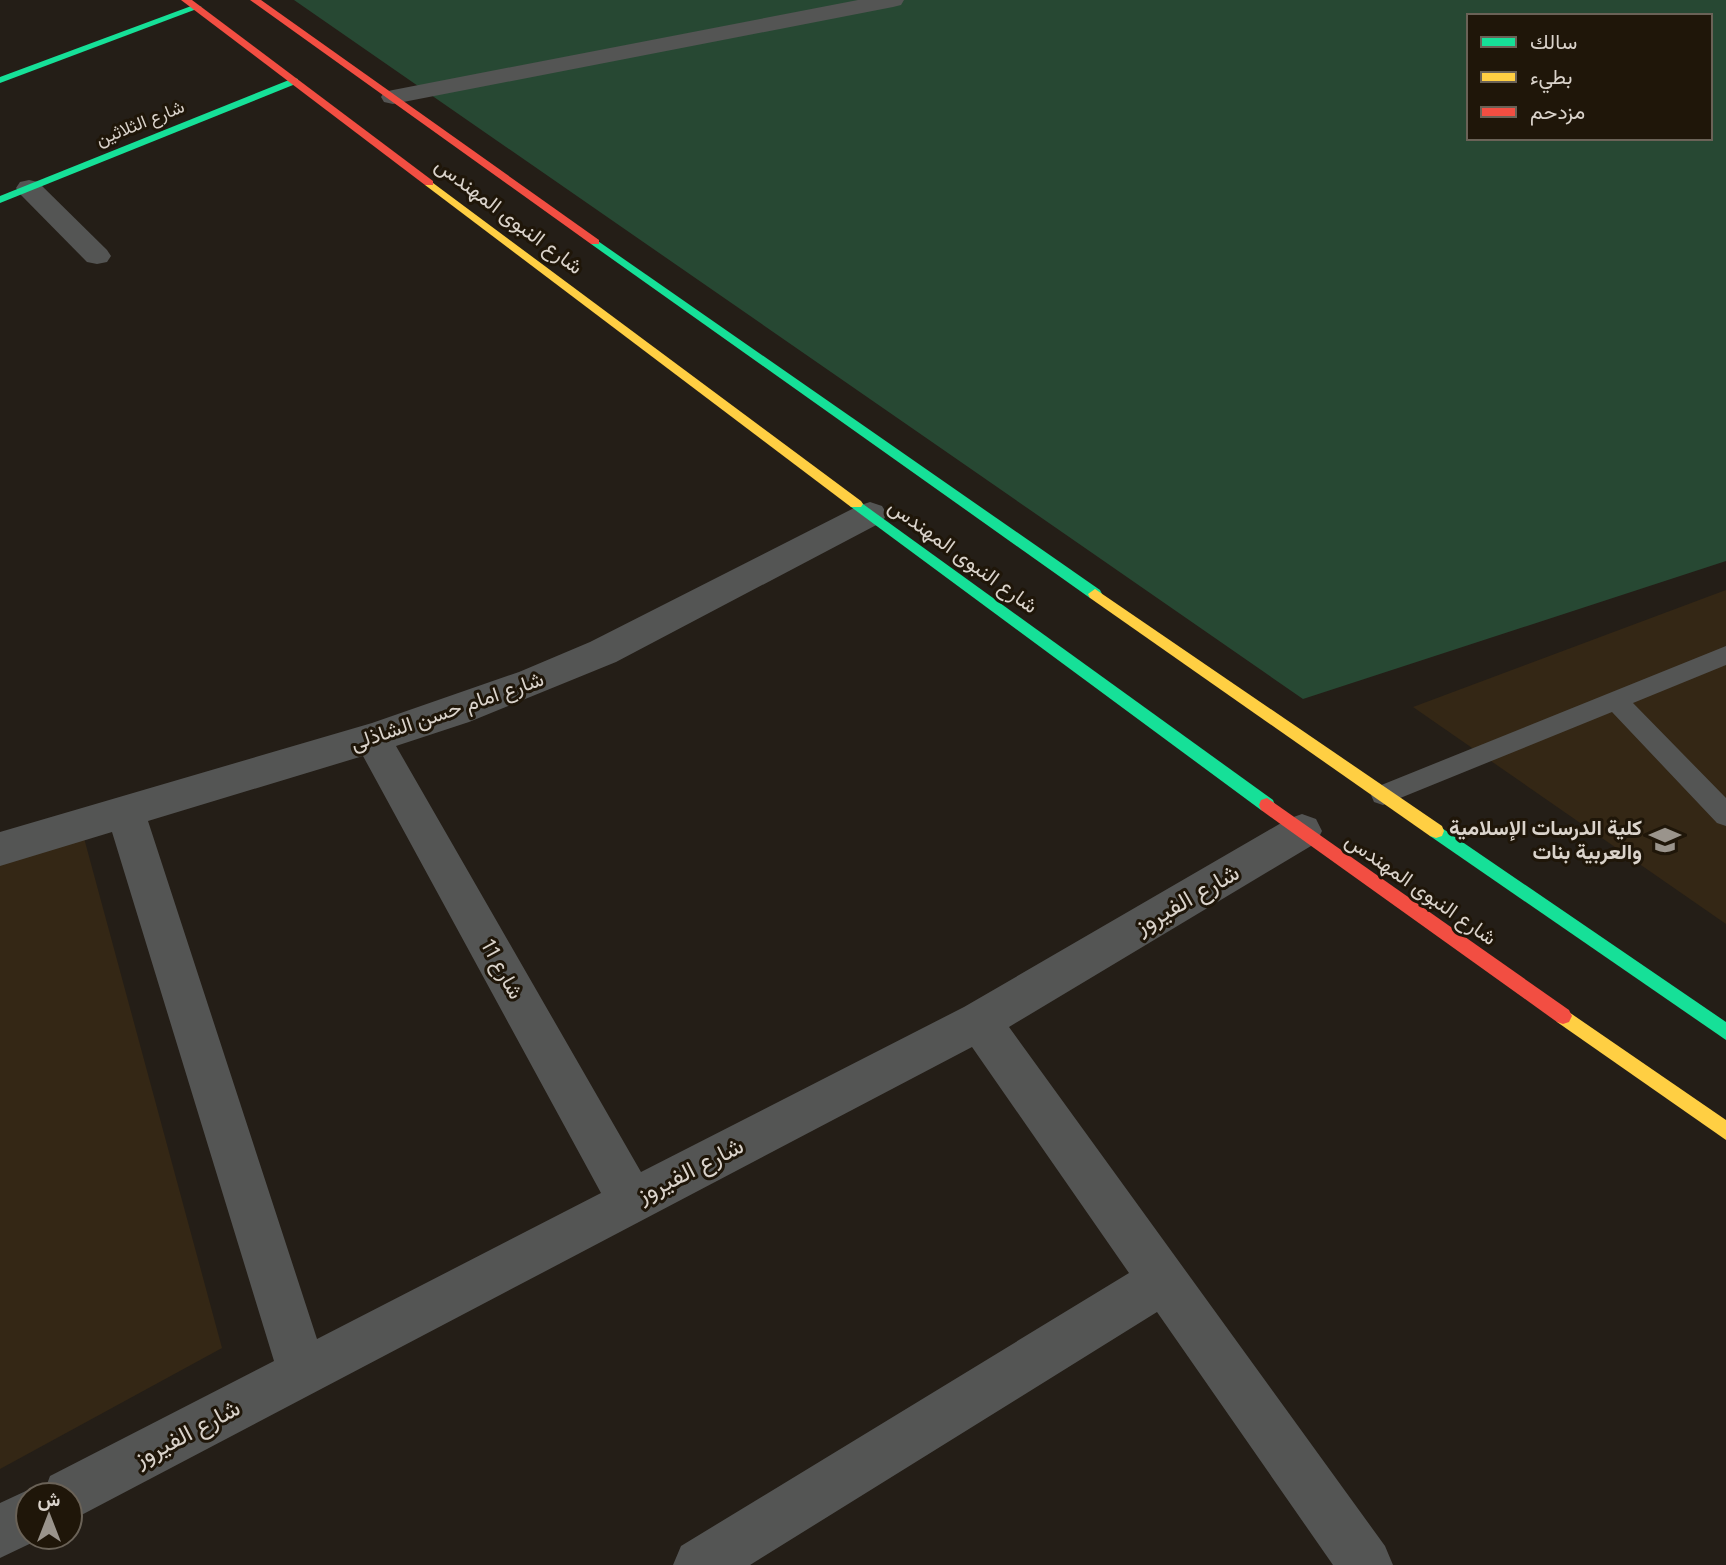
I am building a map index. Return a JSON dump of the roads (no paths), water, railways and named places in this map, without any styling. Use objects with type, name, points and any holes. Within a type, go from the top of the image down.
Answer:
[{"type":"street","name":"شارع النبوى المهندس","points":[[255,0],[856,428],[1726,1032]]},
{"type":"street","points":[[393,97],[894,0]]},
{"type":"street","name":"شارع النبوى المهندس","points":[[192,4],[870,514],[1302,831],[1726,1131]]},
{"type":"street","points":[[0,80],[192,4]]},
{"type":"street","name":"شارع الثلاثين","points":[[0,200],[294,81]]},
{"type":"street","points":[[29,188],[97,256]]},
{"type":"street","name":"شارع امام حسن الشاذلى","points":[[0,849],[456,711],[603,652],[870,514]]},
{"type":"street","name":"شارع 11","points":[[372,738],[631,1200]]},
{"type":"street","points":[[125,813],[303,1372]]},
{"type":"street","name":"شارع الفيروز","points":[[84,1487],[979,1021],[1302,831]]},
{"type":"street","points":[[979,1021],[1164,1280],[1356,1562]]},
{"type":"street","points":[[700,1565],[1164,1280]]},
{"type":"lane","points":[[1383,795],[1726,655]]},
{"type":"lane","points":[[1616,700],[1726,815]]},
{"type":"place","name":"كلية الدرسات الإسلامية والعربية بنات","points":[[1665,840]]}]
